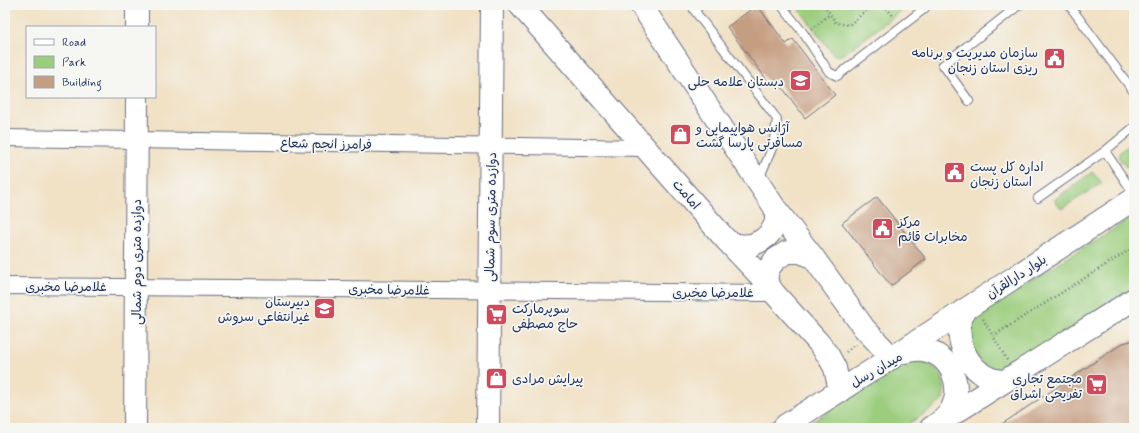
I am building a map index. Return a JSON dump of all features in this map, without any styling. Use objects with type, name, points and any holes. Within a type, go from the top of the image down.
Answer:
[{"type":"main road","points":[[137,5],[137,26]]},
{"type":"main road","name":"دوازده متری سوم شمالی","points":[[488,428],[492,5]]},
{"type":"main road","name":"امامت","points":[[520,5],[727,241],[818,342],[828,355],[835,368],[840,391]]},
{"type":"main road","points":[[640,5],[776,208],[864,328],[895,356]]},
{"type":"main road","name":"دوازده متری دوم شمالی","points":[[135,428],[137,98]]},
{"type":"main road","name":"بلوار دارالقرآن","points":[[895,356],[1134,199]]},
{"type":"main road","points":[[727,241],[739,245],[751,245],[762,241],[771,232],[776,221],[776,208]]},
{"type":"main road","points":[[770,287],[768,269],[776,258],[787,252],[800,252],[812,257]]},
{"type":"main road","points":[[937,424],[1134,300]]},
{"type":"main road","points":[[964,310],[960,325],[960,341],[966,356],[976,369],[989,378],[1010,378]]},
{"type":"main road","name":"میدان رسل","points":[[783,428],[895,356],[915,350],[924,350],[936,354],[946,363],[953,374],[957,386],[956,399],[951,411],[937,424]]},
{"type":"street","name":"فرامرز انجم شعاع","points":[[5,138],[646,148]]},
{"type":"street","name":"غلامرضا مخبری","points":[[5,286],[489,290],[770,287]]},
{"type":"lane","points":[[701,5],[694,10],[777,119],[773,146],[758,182]]},
{"type":"lane","points":[[781,5],[804,34],[829,72],[837,76],[928,5]]},
{"type":"lane","points":[[969,101],[943,65],[1019,5]]},
{"type":"lane","points":[[1069,5],[1134,92]]},
{"type":"lane","points":[[1038,198],[1105,151],[1134,126]]},
{"type":"lane","points":[[1105,151],[1134,194]]},
{"type":"path","points":[[824,5],[836,23],[849,25],[873,5]]},
{"type":"path","points":[[884,5],[894,16]]},
{"type":"path","points":[[804,34],[830,14]]},
{"type":"path","points":[[1010,378],[993,336],[1134,246]]},
{"type":"path","points":[[832,362],[869,334]]},
{"type":"green space","points":[[796,5],[909,5],[844,54],[837,56],[833,54]]},
{"type":"green space","points":[[1134,140],[1134,161],[1126,167],[1119,158],[1119,153]]},
{"type":"green space","points":[[1092,172],[1102,183],[1061,209],[1054,200]]},
{"type":"green space","points":[[1134,216],[1134,288],[1002,373],[987,369],[970,348],[967,326],[972,317]]},
{"type":"green space","points":[[918,360],[932,366],[939,372],[944,388],[943,400],[902,428],[802,428],[908,362]]},
{"type":"building","points":[[757,5],[786,44],[793,39],[835,95],[805,118],[776,79],[770,84],[727,27]]},
{"type":"building","points":[[877,197],[926,259],[891,286],[842,223]]},
{"type":"building","name":"مجتمع تجاری تفریحی اشراق","points":[[1134,340],[1134,428],[996,428],[1123,343]]},
{"type":"place","name":"سازمان مدیریت و برنامه ریزی استان زنجان","points":[[1054,59]]},
{"type":"place","name":"دبستان علامه حلی","points":[[800,81]]},
{"type":"place","name":"آژانس هواپیمایی و مسافرتی پارسا گشت","points":[[680,134]]},
{"type":"place","name":"اداره کل پست استان زنجان","points":[[955,173]]},
{"type":"place","name":"مرکز مخابرات قائم","points":[[883,228]]},
{"type":"place","name":"دبیرستان غیرانتفاعی سروش","points":[[325,308]]},
{"type":"place","name":"سوپرمارکت حاج مصطفی","points":[[497,315]]},
{"type":"place","name":"پیرایش مرادی","points":[[497,378]]},
{"type":"place","name":"مجتمع تجاری تفریحی اشراق","points":[[1097,385]]}]
